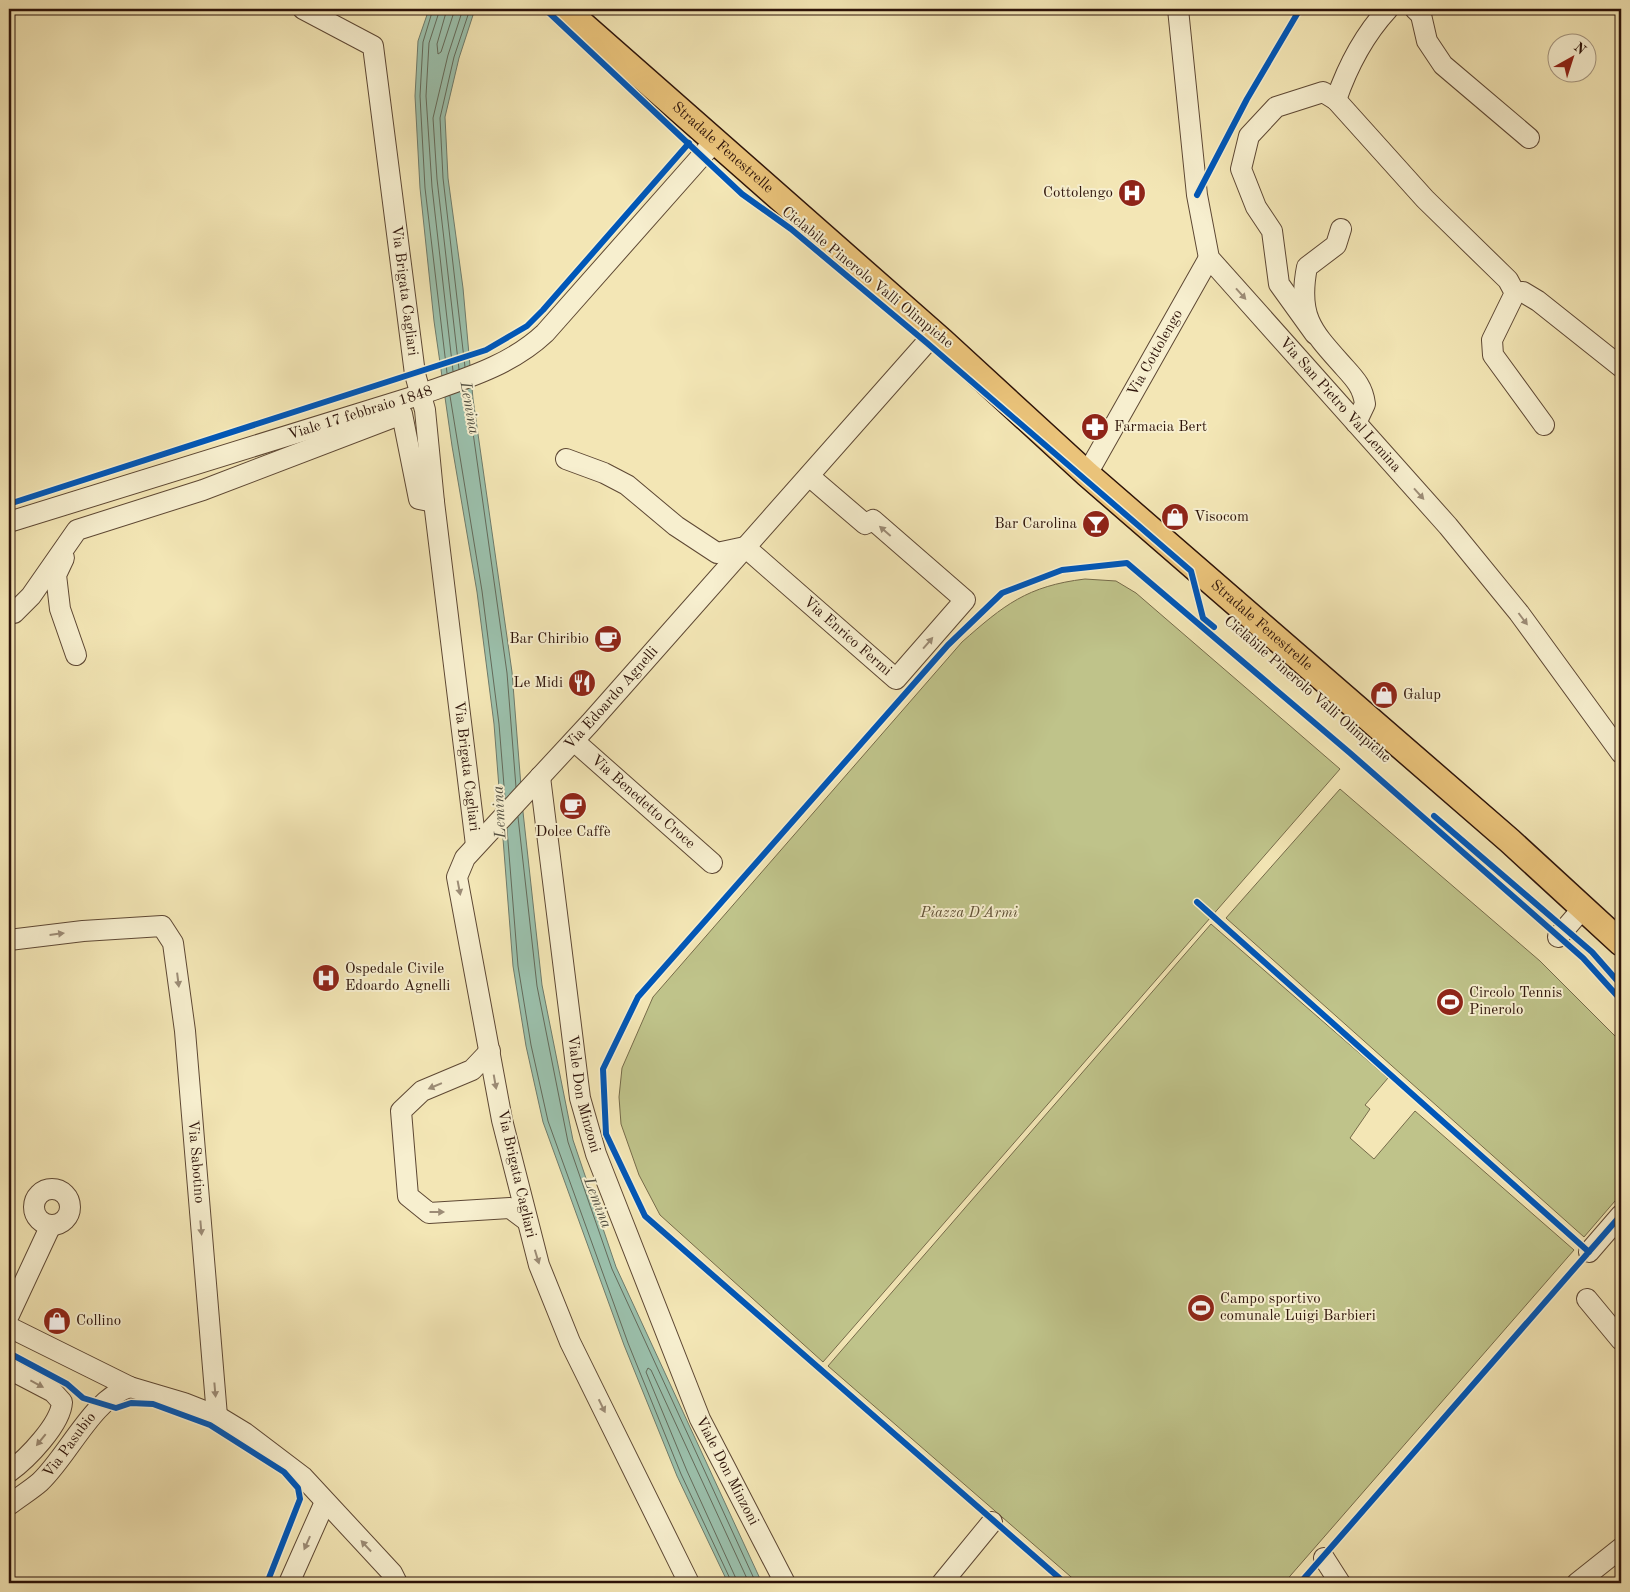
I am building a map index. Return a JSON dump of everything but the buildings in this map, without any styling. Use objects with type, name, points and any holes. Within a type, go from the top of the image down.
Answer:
[{"type":"main road","name":"Stradale Fenestrelle","points":[[565,9],[934,334],[1087,474],[1510,841],[1621,943]]},
{"type":"street","name":"Via Brigata Cagliari","points":[[303,9],[373,46],[428,392],[425,410],[434,502],[476,845],[465,858],[457,877],[502,1120],[526,1220],[539,1265],[570,1342],[689,1583]]},
{"type":"street","points":[[1178,9],[1197,195],[1209,258]]},
{"type":"street","points":[[1336,100],[1345,73],[1380,17],[1388,9]]},
{"type":"street","points":[[1415,9],[1421,15],[1427,41],[1443,65],[1529,138]]},
{"type":"street","points":[[1356,423],[1365,404],[1360,384],[1315,334],[1279,284],[1272,231],[1256,207],[1240,169],[1248,136],[1276,107],[1323,92],[1336,100],[1425,199],[1508,280],[1515,292]]},
{"type":"street","name":"Viale 17 febbraio 1848","points":[[9,522],[428,392],[482,372],[517,355],[545,333],[714,142]]},
{"type":"street","points":[[1315,334],[1304,307],[1304,284],[1307,267],[1336,245],[1341,229]]},
{"type":"street","name":"Via San Pietro Val Lemina","points":[[1209,258],[1448,526],[1519,613],[1621,753]]},
{"type":"street","name":"Via Cottolengo","points":[[1087,474],[1209,258]]},
{"type":"street","points":[[1515,292],[1523,292],[1538,301],[1621,367]]},
{"type":"street","points":[[1515,292],[1492,340],[1493,354],[1544,425]]},
{"type":"street","name":"Via Edoardo Agnelli","points":[[476,845],[574,741],[934,334]]},
{"type":"street","points":[[14,614],[32,596],[78,530],[203,490],[402,414],[419,499],[434,502]]},
{"type":"street","points":[[566,459],[604,473],[627,485],[676,526],[717,553],[745,547]]},
{"type":"street","name":"Via Enrico Fermi","points":[[745,547],[896,679],[965,600],[873,520],[865,524],[809,476]]},
{"type":"street","points":[[76,655],[60,609],[56,575],[78,530]]},
{"type":"street","name":"Via Benedetto Croce","points":[[574,741],[712,863]]},
{"type":"street","name":"Viale Don Minzoni","points":[[540,776],[580,1098],[596,1154],[700,1419],[785,1583]]},
{"type":"street","points":[[1558,937],[1583,908]]},
{"type":"street","name":"Via Sabotino","points":[[9,940],[83,931],[162,926],[174,943],[185,1031],[217,1416]]},
{"type":"street","points":[[490,1051],[472,1070],[422,1091],[401,1111],[408,1196],[429,1213],[510,1208],[526,1220]]},
{"type":"street","points":[[1589,1252],[1621,1215]]},
{"type":"street","points":[[9,1315],[51,1225]]},
{"type":"street","points":[[1587,1299],[1621,1340]]},
{"type":"street","points":[[9,1328],[130,1386],[184,1403],[217,1416],[245,1432],[280,1457],[303,1477],[392,1573],[397,1583]]},
{"type":"street","name":"Via Pasubio","points":[[9,1369],[53,1392],[62,1402],[61,1412],[56,1421],[29,1454],[9,1472]]},
{"type":"street","name":"Via Pasubio","points":[[9,1505],[40,1482],[94,1415],[118,1390],[130,1386]]},
{"type":"street","points":[[289,1583],[325,1502]]},
{"type":"street","points":[[942,1583],[992,1522]]},
{"type":"street","points":[[1577,1583],[1621,1548]]},
{"type":"street","points":[[1324,1558],[1340,1583]]},
{"type":"green space","name":"Piazza D'Armi","points":[[1085,579],[1116,581],[1136,593],[1340,769],[823,1362],[660,1215],[639,1175],[621,1124],[619,1097],[622,1068],[653,997],[962,642],[1018,599],[1047,587]]},
{"type":"green space","name":"Circolo Tennis Pinerolo","points":[[1340,789],[1540,961],[1621,1042],[1621,1194],[1584,1237],[1226,918]]},
{"type":"green space","name":"Campo sportivo comunale Luigi Barbieri","points":[[1211,924],[1388,1078],[1365,1105],[1370,1109],[1350,1138],[1374,1159],[1415,1111],[1574,1250],[1284,1583],[1078,1583],[828,1366]]},
{"type":"water","name":"Lemina","points":[[429,9],[475,9],[459,58],[445,117],[448,178],[463,288],[473,399],[512,672],[523,812],[542,985],[573,1140],[616,1267],[762,1583],[728,1583],[677,1476],[624,1345],[543,1122],[526,1046],[513,966],[494,724],[477,592],[452,446],[434,321],[420,188],[415,96],[418,41]]},
{"type":"cycle path","name":"Ciclabile Pinerolo Valli Olimpiche","points":[[545,9],[742,194],[791,229],[927,343],[1191,571],[1203,618],[1214,627]]},
{"type":"cycle path","points":[[1197,195],[1247,99],[1300,9]]},
{"type":"cycle path","points":[[9,504],[486,350],[527,326],[543,310],[689,143]]},
{"type":"cycle path","name":"Ciclabile Pinerolo Valli Olimpiche","points":[[1065,1583],[645,1216],[606,1134],[603,1069],[638,997],[948,645],[1002,593],[1062,570],[1127,563],[1350,753],[1583,958],[1621,1000]]},
{"type":"cycle path","points":[[1434,816],[1592,952],[1621,985]]},
{"type":"cycle path","points":[[1197,902],[1589,1252]]},
{"type":"cycle path","points":[[1300,1583],[1621,1215]]},
{"type":"cycle path","points":[[9,1353],[67,1384],[83,1398],[116,1408],[131,1403],[153,1404],[210,1425],[284,1472],[298,1488],[300,1499],[267,1583]]},
{"type":"place","name":"Cottolengo","points":[[1132,193]]},
{"type":"place","name":"Farmacia Bert","points":[[1095,427]]},
{"type":"place","name":"Visocom","points":[[1175,517]]},
{"type":"place","name":"Bar Carolina","points":[[1096,524]]},
{"type":"place","name":"Bar Chiribio","points":[[608,639]]},
{"type":"place","name":"Le Midi","points":[[582,683]]},
{"type":"place","name":"Galup","points":[[1384,695]]},
{"type":"place","name":"Dolce Caffè","points":[[573,806]]},
{"type":"place","name":"Ospedale Civile Edoardo Agnelli","points":[[326,978]]},
{"type":"place","name":"Circolo Tennis Pinerolo","points":[[1450,1002]]},
{"type":"place","name":"Campo sportivo comunale Luigi Barbieri","points":[[1201,1308]]},
{"type":"place","name":"Collino","points":[[57,1321]]}]
